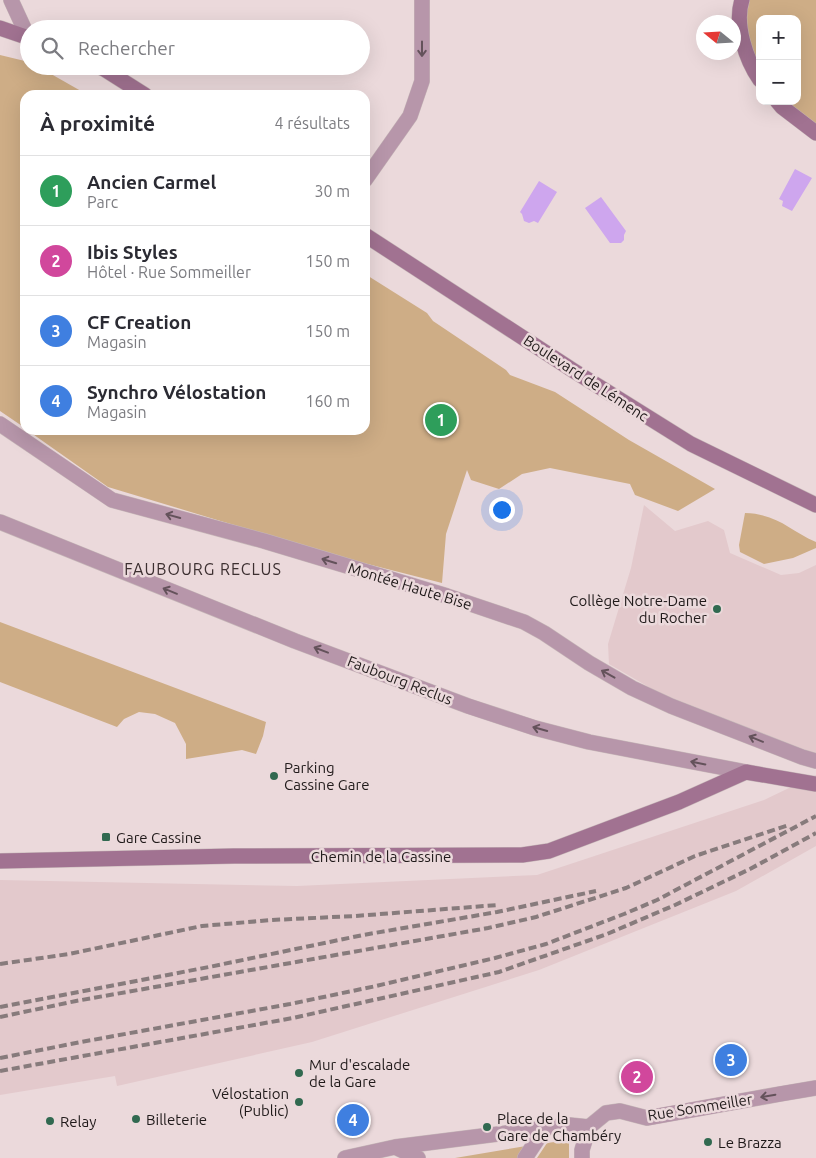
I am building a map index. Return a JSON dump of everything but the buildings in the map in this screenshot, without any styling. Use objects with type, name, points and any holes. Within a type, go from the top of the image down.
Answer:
[{"type":"main road","points":[[742,0],[740,6],[744,49],[756,74]]},
{"type":"main road","points":[[0,28],[20,35]]},
{"type":"main road","points":[[113,75],[137,90]]},
{"type":"main road","points":[[780,105],[816,133]]},
{"type":"main road","name":"Boulevard de Lémenc","points":[[370,238],[574,371],[691,444],[816,506]]},
{"type":"main road","name":"Faubourg Reclus","points":[[746,772],[816,784]]},
{"type":"main road","name":"Chemin de la Cassine","points":[[0,861],[234,856],[522,855],[549,851],[679,802],[746,772]]},
{"type":"street","points":[[11,0],[20,20]]},
{"type":"street","points":[[370,173],[410,116],[422,81],[422,0]]},
{"type":"street","name":"Montée Haute Bise","points":[[0,424],[112,500],[273,544],[448,596],[524,622],[544,632],[589,663],[632,688],[671,706],[809,759]]},
{"type":"street","name":"Faubourg Reclus","points":[[0,522],[295,641],[468,706],[535,728],[589,742],[746,772]]},
{"type":"street","name":"Rue Sommeiller","points":[[589,1127],[606,1113],[620,1111],[646,1118],[816,1088]]},
{"type":"street","points":[[345,1158],[396,1153],[569,1125],[589,1127],[582,1150],[582,1158]]},
{"type":"street","points":[[525,1158],[546,1128]]},
{"type":"street","points":[[396,1153],[418,1158]]},
{"type":"shaded area","points":[[742,0],[816,0],[816,133],[782,105],[801,105],[801,15],[756,15],[756,74],[753,70]]},
{"type":"shaded area","points":[[0,55],[20,60],[20,75],[53,75],[79,90],[20,90],[20,425],[0,411]]},
{"type":"shaded area","points":[[795,169],[812,178],[792,211],[782,206],[783,201],[779,199]]},
{"type":"shaded area","points":[[539,181],[557,192],[538,223],[534,221],[529,223],[524,221],[520,212]]},
{"type":"shaded area","points":[[601,197],[626,231],[624,240],[621,243],[610,243],[585,208]]},
{"type":"shaded area","points":[[370,277],[427,313],[433,321],[506,370],[510,375],[555,392],[629,440],[715,489],[678,511],[635,495],[630,484],[550,468],[522,474],[499,489],[471,480],[467,470],[446,534],[442,583],[340,557],[108,487],[34,435],[370,435]]},
{"type":"shaded area","name":"Collège Notre-Dame du Rocher","points":[[644,505],[675,531],[708,521],[724,530],[730,553],[781,575],[799,573],[816,565],[816,754],[659,693],[609,664],[608,644],[631,568]]},
{"type":"shaded area","points":[[745,513],[775,519],[816,542],[816,548],[793,558],[764,564],[740,552],[739,545]]},
{"type":"shaded area","points":[[0,622],[266,722],[256,754],[242,750],[186,759],[186,744],[175,723],[155,714],[139,712],[124,719],[117,727],[0,682]]},
{"type":"shaded area","points":[[816,775],[816,846],[736,891],[539,970],[312,1042],[117,1086],[115,1076],[0,1095],[0,880],[297,886],[537,875],[764,800]]},
{"type":"shaded area","points":[[569,1140],[569,1158],[537,1158],[547,1143]]},
{"type":"shaded area","points":[[526,1146],[517,1158],[455,1158]]},
{"type":"railway","points":[[0,1058],[290,1004],[376,986],[546,944],[657,900],[816,816]]},
{"type":"railway","points":[[0,1017],[76,1001],[488,928],[536,917],[626,888],[695,856],[789,825]]},
{"type":"railway","points":[[0,1071],[293,1018],[499,972],[607,934],[675,905],[750,869],[816,833]]},
{"type":"railway","points":[[0,1007],[363,935],[497,912],[596,891]]},
{"type":"railway","points":[[0,964],[69,954],[202,926],[498,905]]},
{"type":"place","name":"Ancien Carmel","points":[[441,420]]},
{"type":"place","name":"Collège Notre-Dame du Rocher","points":[[717,609]]},
{"type":"place","name":"Parking Cassine Gare","points":[[274,776]]},
{"type":"place","name":"Gare Cassine","points":[[106,837]]},
{"type":"place","name":"CF Creation","points":[[731,1060]]},
{"type":"place","name":"Mur d'escalade de la Gare","points":[[299,1073]]},
{"type":"place","name":"Ibis Styles","points":[[637,1077]]},
{"type":"place","name":"Vélostation (Public)","points":[[299,1102]]},
{"type":"place","name":"Billeterie","points":[[136,1119]]},
{"type":"place","name":"Synchro Vélostation","points":[[353,1120]]},
{"type":"place","name":"Relay","points":[[50,1121]]},
{"type":"place","name":"Place de la Gare de Chambéry","points":[[487,1127]]},
{"type":"place","name":"Le Brazza","points":[[708,1142]]},
{"type":"district","name":"FAUBOURG RECLUS","points":[[203,569]]}]
